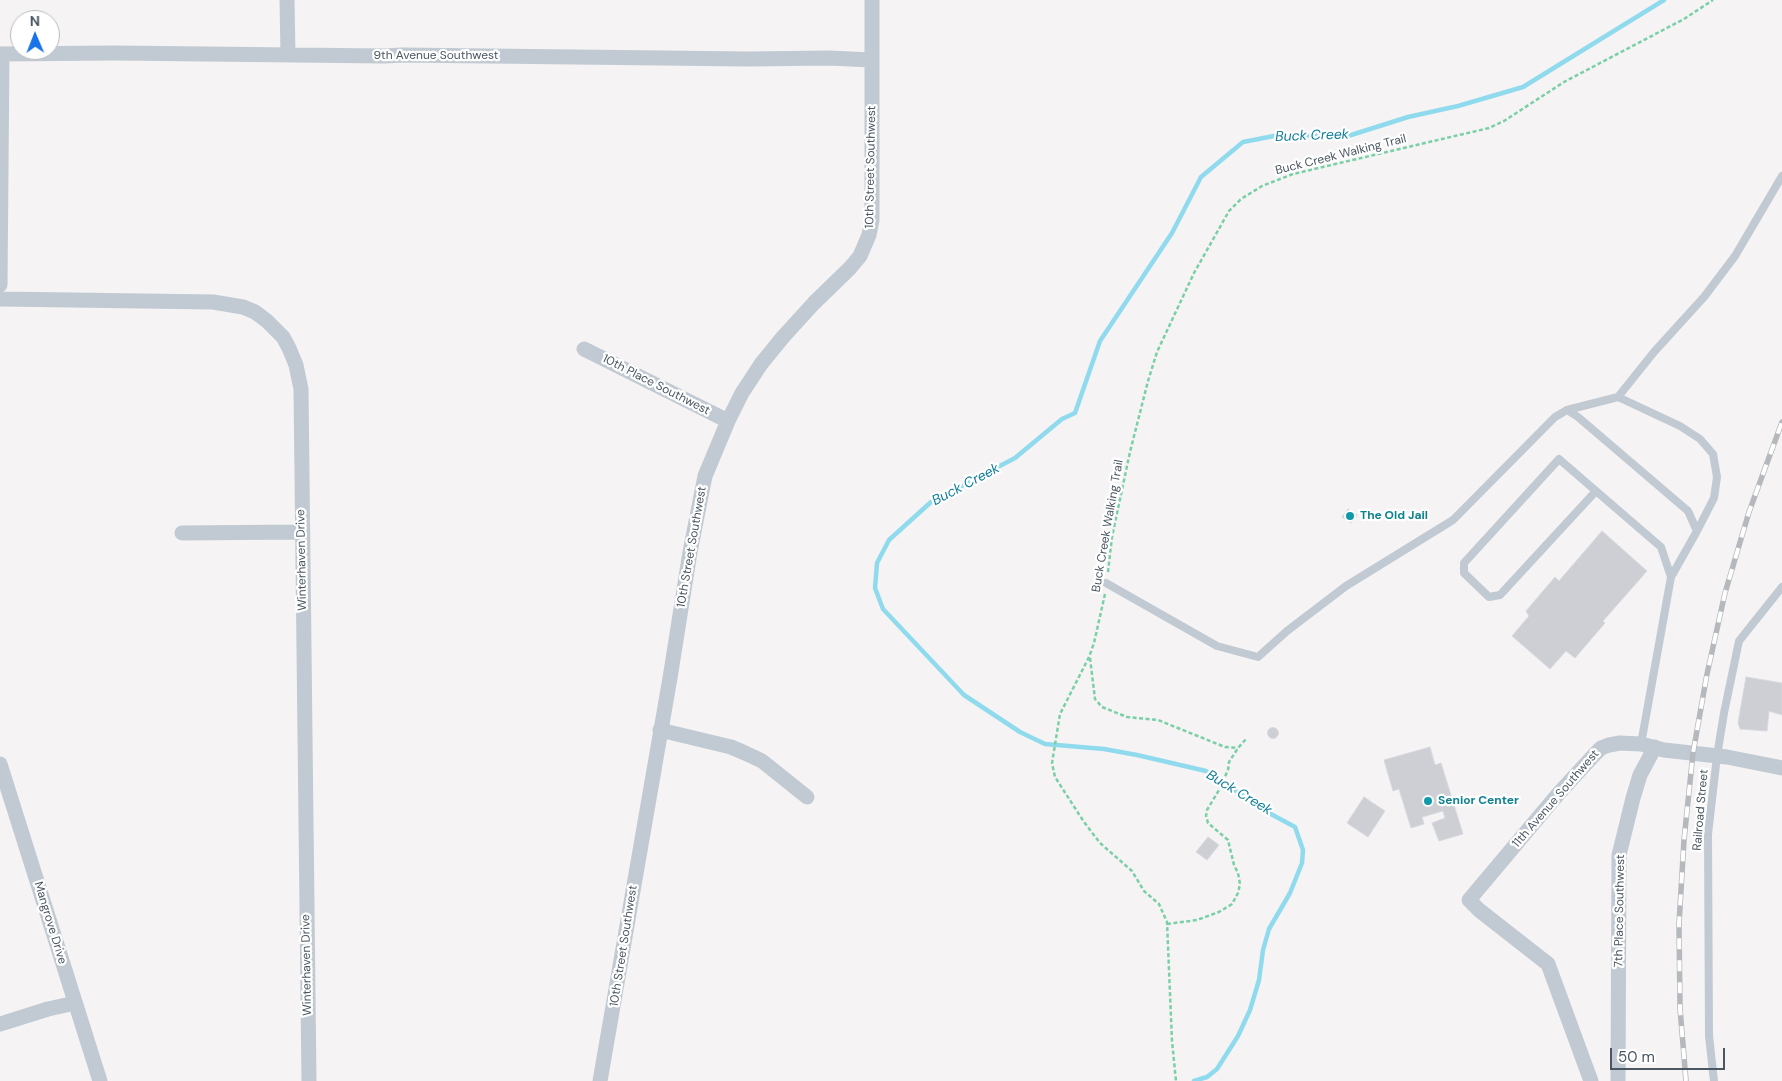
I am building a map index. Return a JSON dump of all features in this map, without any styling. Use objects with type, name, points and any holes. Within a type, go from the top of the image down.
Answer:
[{"type":"street","points":[[287,0],[288,55]]},
{"type":"street","name":"10th Street Southwest","points":[[600,1081],[705,476],[742,393],[761,364],[783,336],[850,268],[866,246],[872,220],[872,0]]},
{"type":"street","name":"9th Avenue Southwest","points":[[1,54],[114,53],[720,59],[829,58],[872,60]]},
{"type":"street","points":[[0,285],[1,54]]},
{"type":"street","name":"Winterhaven Drive","points":[[0,299],[214,302],[243,307],[255,312],[283,337],[296,364],[301,389],[309,1081]]},
{"type":"street","name":"10th Place Southwest","points":[[584,350],[728,421]]},
{"type":"street","points":[[182,533],[302,532]]},
{"type":"street","points":[[660,730],[731,747],[745,753],[762,761],[807,797]]},
{"type":"street","name":"11th Avenue Southwest","points":[[1591,1081],[1548,964],[1478,910],[1469,900],[1559,793],[1602,748],[1620,743],[1648,746],[1782,768]]},
{"type":"street","name":"7th Place Southwest","points":[[1618,1081],[1619,855],[1648,746]]},
{"type":"street","name":"Mangrove Drive","points":[[0,764],[100,1081]]},
{"type":"street","points":[[0,1024],[74,1003]]},
{"type":"lane","points":[[1106,583],[1217,646],[1258,657],[1287,631],[1346,586],[1453,520],[1555,417],[1567,410],[1618,397],[1654,352],[1704,297],[1735,256],[1782,176]]},
{"type":"lane","points":[[1618,397],[1680,426],[1700,440],[1713,454],[1717,477],[1714,498],[1671,577],[1648,746]]},
{"type":"lane","points":[[1567,410],[1578,417],[1688,511],[1697,532]]},
{"type":"lane","points":[[1596,491],[1500,595],[1489,597],[1464,573],[1464,563],[1559,459],[1661,547],[1671,577]]},
{"type":"lane","name":"Railroad Street","points":[[1714,1081],[1709,1018],[1708,834],[1717,756],[1739,641],[1782,587]]},
{"type":"path","name":"Buck Creek Walking Trail","points":[[1167,924],[1159,904],[1144,892],[1132,871],[1100,843],[1067,797],[1055,777],[1052,763],[1060,714],[1090,656],[1094,643],[1106,583],[1112,537],[1130,452],[1157,352],[1194,273],[1229,211],[1241,199],[1262,186],[1293,174],[1489,128],[1504,121],[1564,82],[1684,19],[1713,0]]},
{"type":"path","points":[[1090,656],[1095,699],[1102,707],[1127,717],[1158,720],[1225,747],[1238,748]]},
{"type":"path","points":[[1176,1081],[1167,924],[1197,920],[1219,912],[1232,904],[1238,893],[1240,884],[1228,840],[1208,823],[1206,816],[1207,810],[1219,790],[1229,762],[1246,739]]},
{"type":"building","name":"The Old Jail","points":[[1348,509],[1357,515],[1351,523],[1342,517]]},
{"type":"building","points":[[1602,531],[1647,571],[1603,621],[1605,623],[1575,658],[1566,651],[1550,669],[1512,636],[1529,616],[1526,611],[1555,577],[1559,581]]},
{"type":"building","points":[[1746,677],[1782,683],[1782,715],[1769,711],[1767,731],[1740,729],[1738,723]]},
{"type":"building","points":[[1271,728],[1275,728],[1278,733],[1277,737],[1271,738],[1268,735],[1268,731]]},
{"type":"building","name":"Senior Center","points":[[1430,747],[1435,765],[1441,763],[1463,834],[1439,841],[1432,823],[1445,818],[1443,811],[1422,817],[1424,824],[1411,828],[1399,789],[1393,791],[1384,760]]},
{"type":"building","points":[[1364,797],[1385,811],[1368,837],[1347,823]]},
{"type":"building","points":[[1208,837],[1219,845],[1207,860],[1196,852]]},
{"type":"waterway","name":"Buck Creek","points":[[1194,1081],[1207,1077],[1217,1069],[1238,1036],[1250,1010],[1259,980],[1263,950],[1269,929],[1290,893],[1302,863],[1303,850],[1295,827],[1269,813],[1206,771],[1104,749],[1045,744],[1020,732],[964,695],[883,609],[875,588],[877,563],[889,540],[931,502],[1015,458],[1062,419],[1075,413],[1100,341],[1172,233],[1201,177],[1243,142],[1279,135],[1348,136],[1408,117],[1458,106],[1523,87],[1664,0]]},
{"type":"railway","points":[[1686,1081],[1680,1008],[1679,924],[1684,840],[1693,753],[1707,674],[1725,593],[1749,512],[1782,422]]},
{"type":"place","name":"The Old Jail","points":[[1350,516]]},
{"type":"place","name":"Senior Center","points":[[1428,801]]}]
